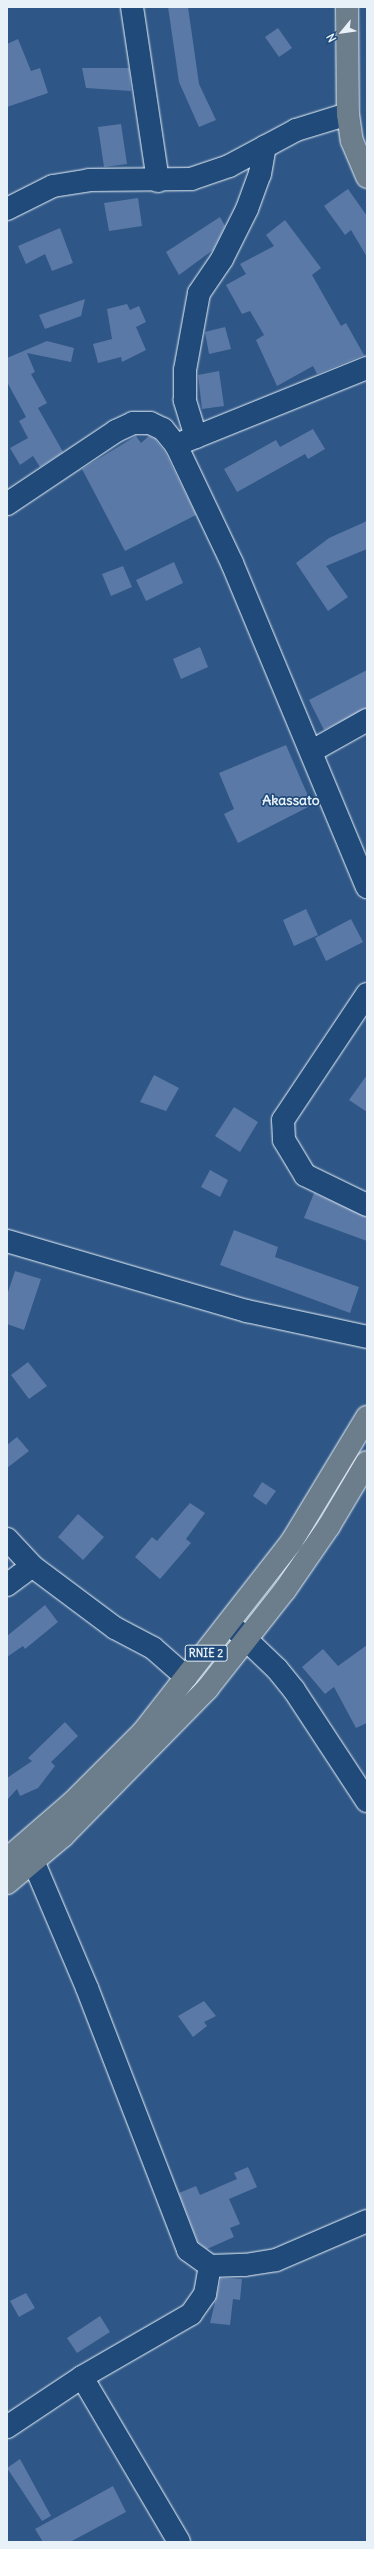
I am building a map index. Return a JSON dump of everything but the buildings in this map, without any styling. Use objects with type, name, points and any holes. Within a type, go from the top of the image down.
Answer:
[{"type":"main road","points":[[348,8],[348,114],[352,141],[367,177]]},
{"type":"main road","name":"RNIE 2","points":[[7,1859],[73,1802],[142,1732],[230,1624],[292,1541],[367,1417]]},
{"type":"main road","name":"RNIE 2","points":[[7,1883],[34,1863],[141,1758],[247,1641],[329,1526],[367,1462]]},
{"type":"street","points":[[132,7],[158,181]]},
{"type":"street","points":[[7,209],[53,186],[89,180],[158,181],[192,179],[229,166],[296,130],[348,114]]},
{"type":"street","points":[[196,437],[186,400],[185,370],[199,293],[222,259],[247,209],[260,174],[265,146]]},
{"type":"street","points":[[176,445],[367,368]]},
{"type":"street","points":[[7,504],[116,431],[133,424],[150,423],[164,429],[176,445],[232,563],[312,751],[367,887]]},
{"type":"street","points":[[312,751],[367,720]]},
{"type":"street","points":[[367,994],[283,1120],[284,1140],[305,1175],[367,1205]]},
{"type":"street","points":[[7,1241],[247,1311],[367,1337]]},
{"type":"street","points":[[7,1539],[32,1566],[115,1628],[153,1648],[186,1677]]},
{"type":"street","points":[[7,1585],[32,1566]]},
{"type":"street","points":[[230,1624],[294,1690],[367,1802]]},
{"type":"street","points":[[34,1863],[87,1988],[188,2250],[210,2266],[276,2260],[367,2221]]},
{"type":"street","points":[[7,2426],[82,2377],[191,2314],[205,2294],[210,2266]]},
{"type":"street","points":[[82,2377],[179,2542]]},
{"type":"district","name":"Akassato","points":[[291,800]]}]
